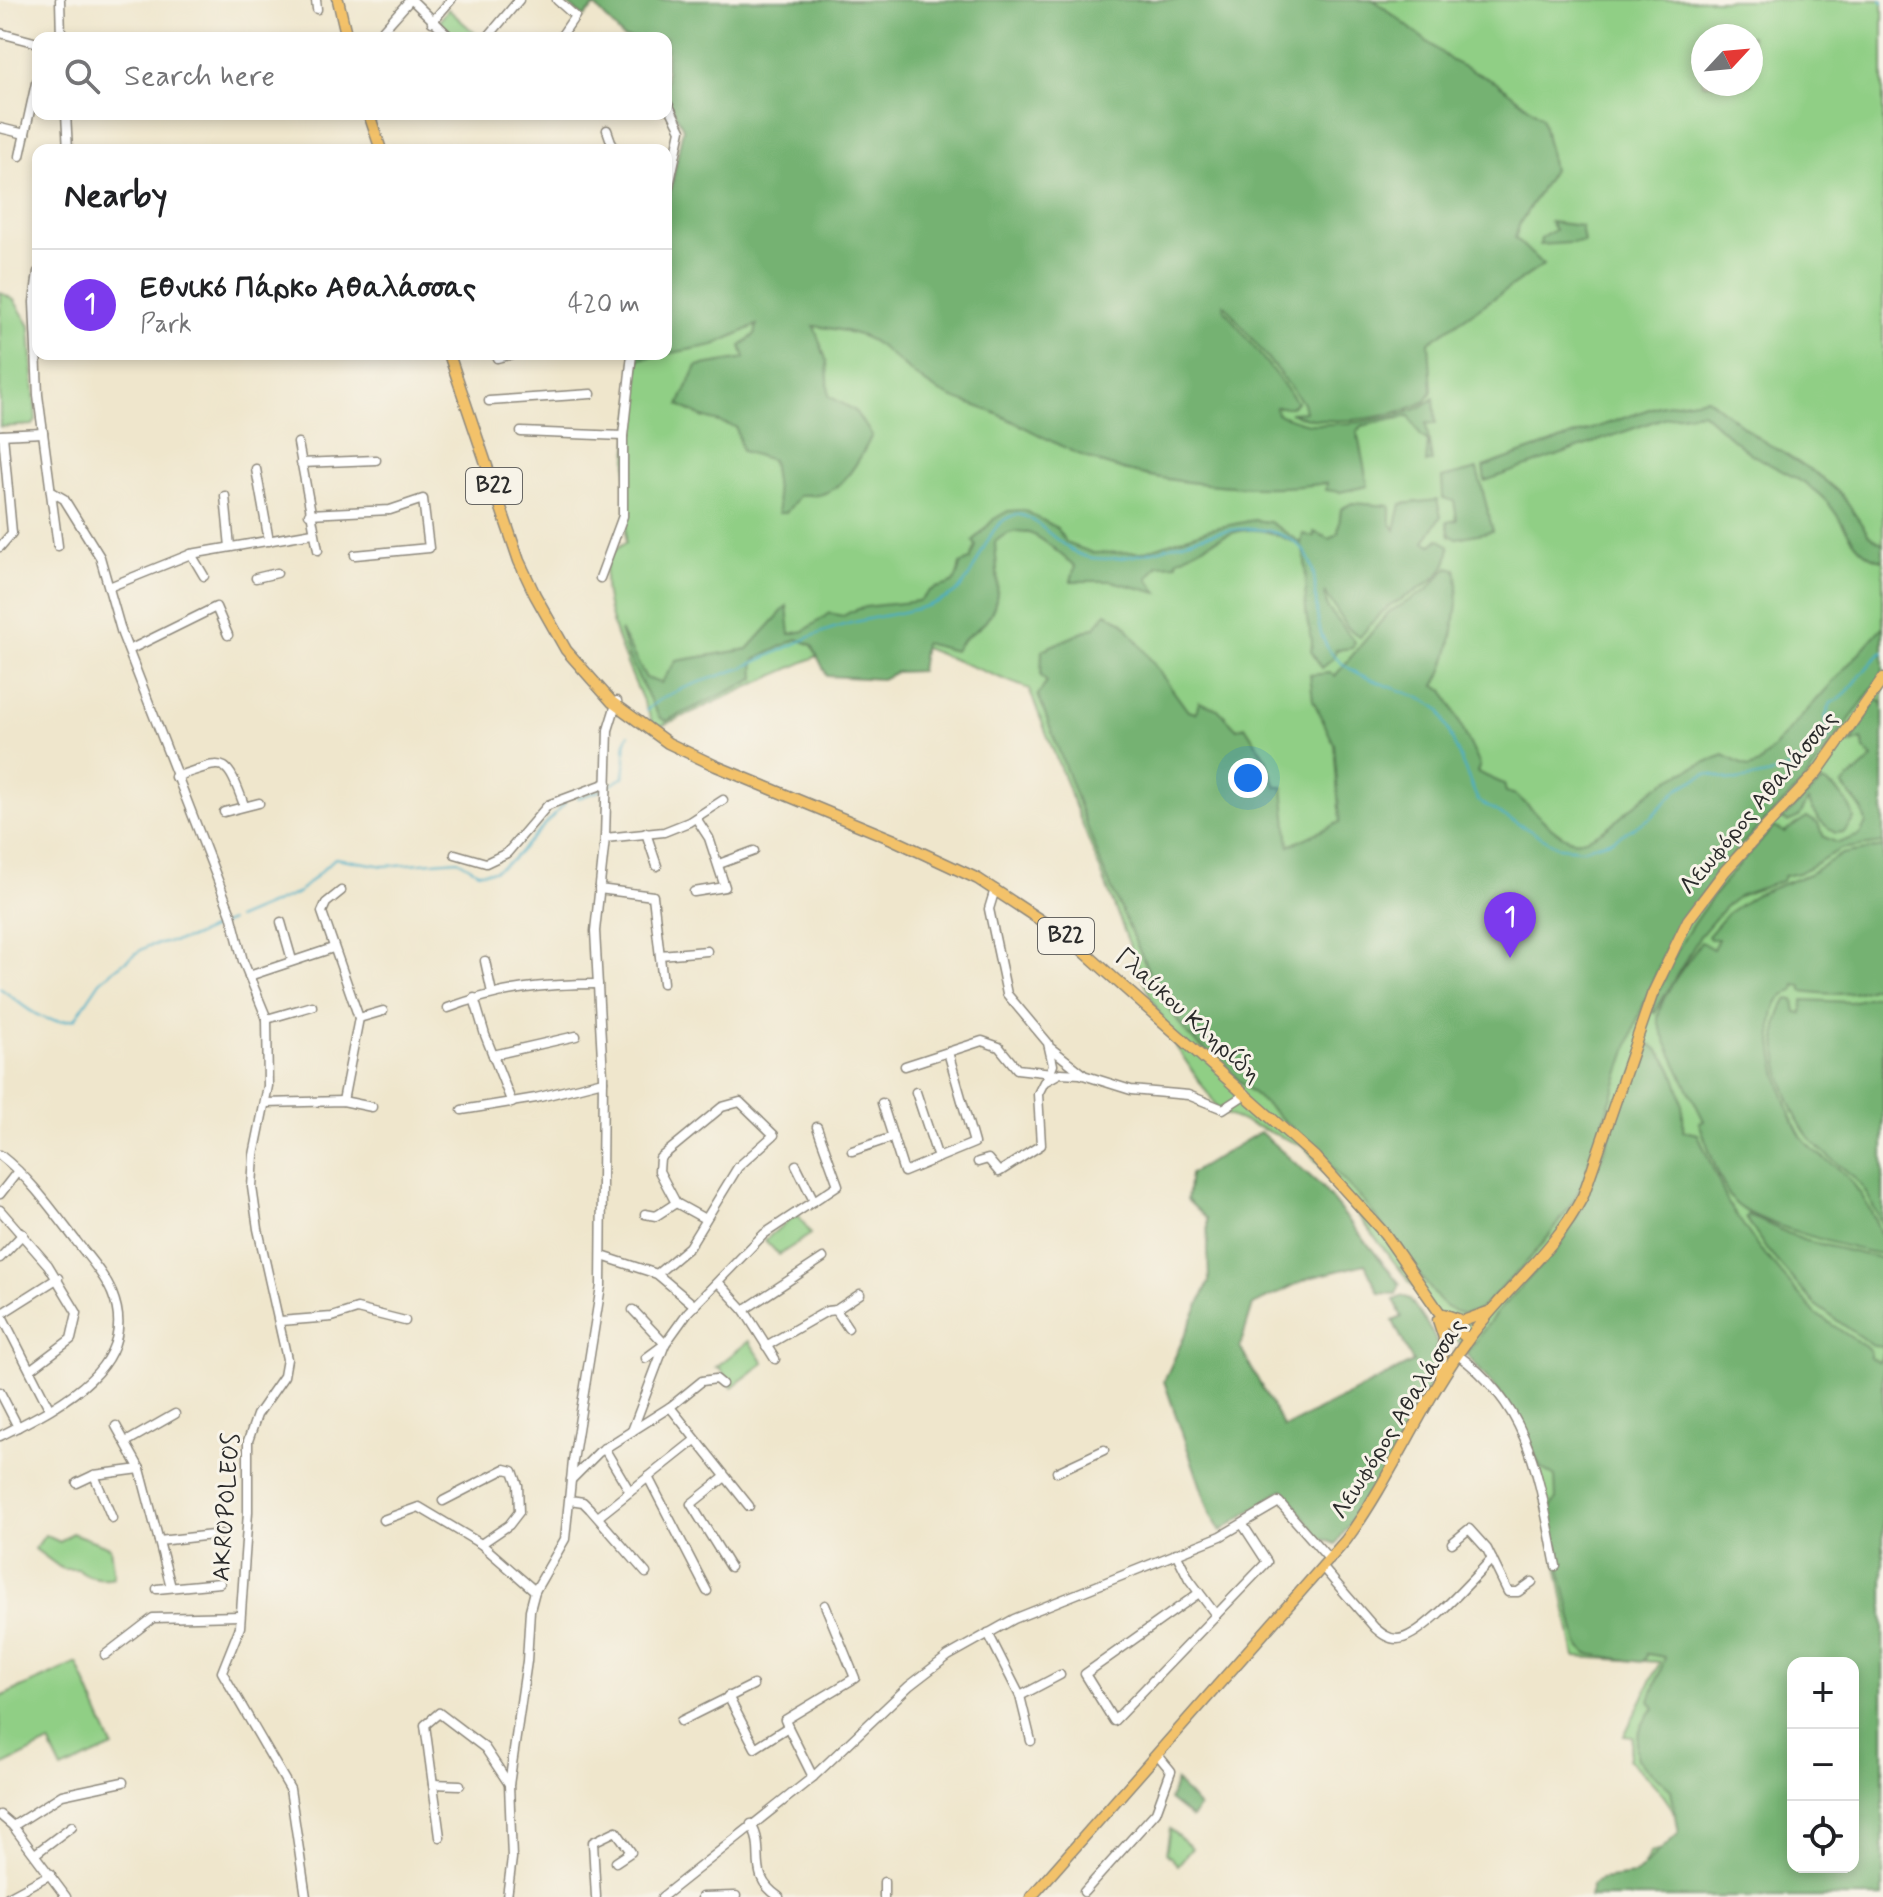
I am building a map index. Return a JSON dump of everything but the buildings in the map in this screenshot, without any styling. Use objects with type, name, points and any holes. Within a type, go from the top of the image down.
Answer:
[{"type":"main road","points":[[340,0],[347,32]]},
{"type":"main road","points":[[371,120],[379,144]]},
{"type":"main road","name":"Γλαύκου Κληρίδη","points":[[451,360],[519,561],[545,615],[583,666],[616,703],[690,753],[937,859],[995,889],[1091,956],[1315,1157],[1373,1221],[1438,1316],[1463,1346]]},
{"type":"main road","name":"Λεωφόρος Αθαλάσσας","points":[[1031,1897],[1326,1564],[1383,1486],[1463,1346],[1565,1231],[1583,1196],[1652,995],[1688,920],[1725,871],[1817,772],[1883,679]]},
{"type":"main road","points":[[1439,1385],[1444,1338],[1438,1316],[1463,1321],[1479,1317],[1496,1306]]},
{"type":"street","points":[[60,0],[61,32]]},
{"type":"street","points":[[382,32],[411,0],[444,32]]},
{"type":"street","points":[[432,22],[451,0]]},
{"type":"street","points":[[492,32],[519,0]]},
{"type":"street","points":[[557,0],[575,16],[564,32]]},
{"type":"street","points":[[0,33],[32,41]]},
{"type":"street","points":[[20,156],[32,102]]},
{"type":"street","points":[[672,112],[681,130],[672,162]]},
{"type":"street","points":[[66,120],[68,144]]},
{"type":"street","points":[[0,128],[25,134]]},
{"type":"street","points":[[607,130],[612,144]]},
{"type":"street","points":[[38,360],[43,433],[58,546]]},
{"type":"street","points":[[600,578],[623,516],[623,436],[631,360]]},
{"type":"street","points":[[489,401],[591,394]]},
{"type":"street","points":[[521,432],[623,436]]},
{"type":"street","points":[[0,547],[12,533],[2,435],[43,433]]},
{"type":"street","points":[[298,443],[318,550]]},
{"type":"street","points":[[301,463],[376,460]]},
{"type":"street","points":[[256,469],[269,541]]},
{"type":"street","name":"AKROPOLEOS","points":[[52,492],[62,496],[91,539],[175,777],[233,921],[249,976],[267,1019],[269,1060],[266,1103],[254,1155],[252,1187],[258,1229],[286,1352],[286,1372],[253,1422],[247,1448],[248,1512],[240,1616],[237,1638],[224,1665],[223,1676],[290,1789],[306,1897]]},
{"type":"street","points":[[225,496],[230,547]]},
{"type":"street","points":[[309,514],[390,510],[423,499],[429,548],[355,555]]},
{"type":"street","points":[[109,587],[191,554],[313,533]]},
{"type":"street","points":[[191,554],[204,576]]},
{"type":"street","points":[[256,578],[277,573]]},
{"type":"street","points":[[129,650],[216,607],[228,635]]},
{"type":"street","points":[[507,1897],[512,1858],[509,1785],[535,1591],[565,1539],[571,1480],[599,1304],[603,1081],[595,931],[605,838],[608,730],[616,703]]},
{"type":"street","points":[[175,777],[215,764],[224,765],[230,769],[244,805]]},
{"type":"street","points":[[455,854],[486,863],[507,853],[548,805],[607,787]]},
{"type":"street","points":[[605,838],[664,832],[696,818],[723,800]]},
{"type":"street","points":[[224,812],[259,803]]},
{"type":"street","points":[[694,892],[725,887],[719,864],[696,818]]},
{"type":"street","points":[[646,833],[657,866]]},
{"type":"street","points":[[719,864],[754,851]]},
{"type":"street","points":[[599,889],[653,896],[663,983]]},
{"type":"street","points":[[995,889],[989,909],[1007,994],[1051,1049],[1086,1076]]},
{"type":"street","points":[[341,891],[326,903],[322,912],[359,1018],[343,1101]]},
{"type":"street","points":[[281,922],[292,960]]},
{"type":"street","points":[[249,976],[333,948]]},
{"type":"street","points":[[660,955],[707,951]]},
{"type":"street","points":[[485,961],[492,993]]},
{"type":"street","points":[[448,1008],[492,993],[538,983],[598,984]]},
{"type":"street","points":[[474,998],[512,1103]]},
{"type":"street","points":[[267,1019],[312,1006]]},
{"type":"street","points":[[359,1018],[383,1011]]},
{"type":"street","points":[[493,1055],[576,1036]]},
{"type":"street","points":[[905,1066],[990,1042],[1017,1069],[1052,1075],[1086,1076],[1131,1090],[1188,1095],[1223,1109],[1246,1094]]},
{"type":"street","points":[[978,1162],[988,1159],[999,1172],[1041,1145],[1038,1094],[1052,1075],[1051,1049]]},
{"type":"street","points":[[882,1103],[904,1172],[974,1143],[948,1052]]},
{"type":"street","points":[[462,1110],[512,1103],[603,1081]]},
{"type":"street","points":[[916,1092],[938,1158]]},
{"type":"street","points":[[266,1103],[343,1101],[372,1107]]},
{"type":"street","points":[[657,1274],[689,1247],[738,1167],[774,1135],[740,1102],[722,1107],[660,1158],[659,1171],[676,1203],[705,1219]]},
{"type":"street","points":[[646,1358],[665,1344],[695,1306],[764,1234],[838,1185],[817,1127]]},
{"type":"street","points":[[852,1151],[893,1137]]},
{"type":"street","points":[[0,1155],[39,1192],[104,1279],[117,1309],[115,1342],[100,1371],[83,1387],[0,1436]]},
{"type":"street","points":[[796,1165],[814,1201]]},
{"type":"street","points":[[0,1194],[18,1171]]},
{"type":"street","points":[[645,1214],[656,1216],[676,1203]]},
{"type":"street","points":[[0,1210],[58,1278],[75,1306],[76,1330],[67,1344],[30,1370]]},
{"type":"street","points":[[0,1258],[23,1234]]},
{"type":"street","points":[[602,1256],[657,1274],[695,1306]]},
{"type":"street","points":[[744,1310],[823,1258]]},
{"type":"street","points":[[49,1408],[1,1313],[58,1278]]},
{"type":"street","points":[[719,1283],[744,1310],[775,1359]]},
{"type":"street","points":[[766,1346],[860,1294]]},
{"type":"street","points":[[280,1321],[332,1317],[357,1309],[405,1321]]},
{"type":"street","points":[[633,1310],[665,1344]]},
{"type":"street","points":[[836,1310],[848,1328]]},
{"type":"street","points":[[632,1432],[665,1344]]},
{"type":"street","points":[[1463,1346],[1526,1438],[1543,1489],[1543,1507],[1556,1566]]},
{"type":"street","points":[[571,1480],[604,1448],[670,1407],[702,1381],[716,1379],[722,1384]]},
{"type":"street","points":[[0,1392],[18,1427]]},
{"type":"street","points":[[670,1407],[749,1506]]},
{"type":"street","points":[[126,1442],[175,1414]]},
{"type":"street","points":[[116,1426],[140,1469],[171,1587]]},
{"type":"street","points":[[598,1517],[695,1440]]},
{"type":"street","points":[[604,1448],[629,1490]]},
{"type":"street","points":[[1057,1472],[1104,1450]]},
{"type":"street","points":[[77,1483],[94,1475],[140,1469]]},
{"type":"street","points":[[443,1501],[505,1469],[513,1471],[518,1485],[519,1512],[509,1525],[481,1544]]},
{"type":"street","points":[[94,1475],[112,1518]]},
{"type":"street","points":[[648,1477],[707,1591]]},
{"type":"street","points":[[725,1477],[691,1504],[730,1567]]},
{"type":"street","points":[[570,1500],[583,1502],[646,1573]]},
{"type":"street","points":[[662,1897],[813,1777],[909,1686],[948,1656],[1014,1619],[1243,1525],[1279,1502],[1375,1628],[1384,1635],[1399,1639],[1416,1633],[1492,1559]]},
{"type":"street","points":[[383,1520],[419,1507],[481,1544],[535,1591]]},
{"type":"street","points":[[1199,1593],[1085,1674],[1114,1721],[1267,1562],[1243,1525]]},
{"type":"street","points":[[1452,1543],[1469,1529],[1480,1537],[1508,1592],[1518,1592],[1532,1582]]},
{"type":"street","points":[[159,1541],[222,1534]]},
{"type":"street","points":[[1176,1553],[1216,1615]]},
{"type":"street","points":[[157,1589],[220,1583]]},
{"type":"street","points":[[813,1777],[785,1720],[855,1678],[825,1605]]},
{"type":"street","points":[[105,1655],[153,1618],[240,1616]]},
{"type":"street","points":[[988,1633],[1020,1696],[1031,1741]]},
{"type":"street","points":[[1020,1696],[1060,1675]]},
{"type":"street","points":[[681,1721],[753,1685]]},
{"type":"street","points":[[728,1696],[755,1748],[788,1727]]},
{"type":"street","points":[[440,1837],[425,1725],[439,1713],[485,1748],[509,1785]]},
{"type":"street","points":[[1084,1892],[1156,1812],[1171,1771],[1157,1754]]},
{"type":"street","points":[[13,1826],[62,1795],[123,1782]]},
{"type":"street","points":[[433,1784],[460,1785]]},
{"type":"street","points":[[0,1815],[13,1826],[66,1897]]},
{"type":"street","points":[[751,1824],[758,1842],[761,1881],[779,1897]]},
{"type":"street","points":[[35,1854],[72,1826]]},
{"type":"street","points":[[596,1897],[593,1842],[616,1831],[631,1852],[616,1862]]},
{"type":"street","points":[[8,1897],[51,1874]]},
{"type":"street","points":[[884,1882],[884,1897]]},
{"type":"street","points":[[702,1897],[736,1896]]},
{"type":"green space","points":[[562,0],[1374,0],[1452,61],[1497,83],[1542,117],[1553,170],[1520,223],[1515,238],[1543,265],[1429,342],[1432,391],[1426,401],[1377,417],[1321,420],[1289,413],[1305,412],[1303,403],[1224,304],[1224,309],[1297,402],[1291,407],[1276,407],[1277,414],[1308,424],[1359,422],[1410,411],[1434,398],[1436,424],[1426,423],[1432,461],[1426,463],[1428,441],[1421,436],[1409,416],[1362,426],[1357,431],[1368,486],[1340,492],[1326,490],[1327,483],[1243,487],[1180,481],[1122,470],[1062,446],[996,413],[936,390],[864,337],[814,326],[827,362],[829,396],[854,410],[872,435],[851,471],[836,487],[818,495],[799,496],[786,513],[779,513],[772,460],[742,451],[736,427],[702,417],[679,405],[697,366],[745,358],[741,346],[755,334],[757,325],[714,345],[672,353],[672,183],[683,128],[672,107],[672,32],[619,32],[595,6],[584,17]]},
{"type":"green space","points":[[592,0],[1883,0],[1883,1897],[1593,1897],[1597,1881],[1638,1876],[1650,1853],[1686,1841],[1677,1817],[1664,1796],[1628,1760],[1633,1737],[1624,1736],[1660,1662],[1575,1657],[1532,1439],[1478,1360],[1447,1330],[1304,1146],[1220,1112],[1177,1048],[1147,989],[1029,689],[909,642],[824,653],[655,729],[615,630],[607,602],[605,576],[611,556],[626,543],[627,457],[638,360],[672,360],[672,283],[685,128],[672,66],[672,32],[618,32]]},
{"type":"green space","points":[[448,9],[474,32],[450,32],[439,22]]},
{"type":"green space","points":[[1550,222],[1581,226],[1584,242],[1540,245],[1541,238],[1555,230]]},
{"type":"green space","points":[[0,292],[14,300],[30,326],[36,420],[33,425],[0,427]]},
{"type":"green space","points":[[1707,398],[1757,437],[1817,474],[1841,494],[1869,535],[1883,544],[1883,560],[1872,557],[1856,544],[1831,507],[1816,492],[1750,453],[1702,412],[1666,417],[1485,481],[1483,467],[1658,406]]},
{"type":"green space","points":[[1477,469],[1493,531],[1457,538],[1450,536],[1447,522],[1457,520],[1454,501],[1443,498],[1442,478]]},
{"type":"green space","points":[[1437,500],[1441,516],[1424,542],[1432,545],[1439,539],[1449,546],[1444,568],[1427,584],[1386,609],[1360,637],[1347,627],[1325,592],[1327,607],[1355,642],[1352,648],[1336,650],[1333,659],[1322,668],[1311,651],[1302,547],[1266,531],[1251,530],[1225,536],[1177,560],[1177,564],[1158,565],[1148,578],[1158,593],[1111,581],[1071,581],[1075,566],[1046,543],[1027,532],[1006,534],[995,542],[998,583],[992,612],[955,651],[924,643],[920,671],[896,672],[882,679],[827,676],[812,645],[797,639],[754,660],[755,679],[666,721],[659,717],[629,659],[620,630],[646,678],[661,683],[676,661],[748,649],[787,606],[790,634],[804,631],[830,613],[843,616],[869,606],[919,600],[931,590],[954,582],[960,564],[970,560],[976,546],[973,541],[994,519],[1008,511],[1024,510],[1057,528],[1066,543],[1093,553],[1142,552],[1210,529],[1254,520],[1270,522],[1301,543],[1303,534],[1314,537],[1314,532],[1330,539],[1338,533],[1341,509],[1352,503],[1390,506],[1390,522],[1395,530],[1401,504]]},
{"type":"green space","points":[[1448,567],[1456,569],[1456,611],[1450,646],[1435,685],[1444,690],[1480,765],[1477,772],[1504,784],[1506,792],[1516,795],[1569,839],[1579,840],[1602,831],[1657,787],[1698,765],[1724,755],[1749,768],[1759,764],[1883,626],[1883,674],[1802,784],[1741,845],[1673,934],[1636,1023],[1584,1181],[1574,1200],[1523,1266],[1478,1311],[1468,1313],[1442,1304],[1365,1203],[1311,1145],[1187,1034],[1158,993],[1103,869],[1038,695],[1047,682],[1041,676],[1042,650],[1095,627],[1106,613],[1123,622],[1188,711],[1196,713],[1199,702],[1218,709],[1237,729],[1245,726],[1266,759],[1276,787],[1283,787],[1289,846],[1340,822],[1334,744],[1313,700],[1310,675],[1330,673],[1335,676],[1388,613],[1427,590]]},
{"type":"green space","points":[[1877,698],[1883,704],[1883,843],[1841,849],[1799,873],[1784,876],[1782,881],[1739,896],[1700,936],[1655,1012],[1652,1011],[1673,959],[1701,912],[1774,827],[1784,832],[1807,817],[1818,824],[1824,837],[1838,843],[1860,835],[1866,823],[1862,809],[1842,785],[1873,758],[1864,749],[1862,739],[1851,743]]},
{"type":"green space","points":[[1822,782],[1838,792],[1850,807],[1854,819],[1844,832],[1835,833],[1819,820],[1808,801],[1799,817],[1788,822],[1782,819]]},
{"type":"green space","points":[[1883,847],[1883,983],[1844,994],[1802,991],[1802,986],[1795,985],[1794,991],[1780,998],[1773,1013],[1772,1034],[1774,1057],[1794,1123],[1809,1146],[1838,1168],[1862,1196],[1875,1219],[1883,1254],[1781,1227],[1734,1202],[1719,1175],[1699,1123],[1704,1121],[1670,1051],[1658,1018],[1669,988],[1701,942],[1713,949],[1718,939],[1708,936],[1728,913],[1755,895],[1809,874],[1842,854]]},
{"type":"green space","points":[[1883,994],[1883,1226],[1863,1188],[1811,1140],[1797,1119],[1779,1066],[1777,1028],[1780,1012],[1788,999],[1794,1000],[1796,1012],[1802,1013],[1803,1000],[1851,1002]]},
{"type":"green space","points":[[1646,1042],[1665,1058],[1676,1081],[1683,1131],[1698,1134],[1728,1203],[1759,1248],[1816,1314],[1870,1350],[1870,1357],[1879,1362],[1883,1353],[1883,1897],[1589,1897],[1592,1885],[1600,1879],[1634,1875],[1679,1833],[1671,1790],[1637,1759],[1636,1752],[1640,1731],[1655,1708],[1650,1701],[1665,1657],[1647,1654],[1641,1662],[1587,1654],[1578,1645],[1547,1512],[1556,1499],[1555,1477],[1541,1468],[1513,1409],[1466,1354],[1497,1312],[1558,1248],[1579,1214]]},
{"type":"green space","points":[[1260,1132],[1320,1185],[1400,1284],[1396,1294],[1379,1293],[1365,1264],[1309,1278],[1253,1305],[1240,1347],[1284,1428],[1413,1362],[1393,1321],[1402,1317],[1394,1300],[1403,1296],[1410,1299],[1436,1341],[1437,1360],[1417,1413],[1336,1544],[1320,1538],[1283,1489],[1221,1531],[1211,1516],[1164,1381],[1209,1282],[1207,1219],[1187,1200],[1190,1174]]},
{"type":"green space","points":[[797,1213],[811,1234],[779,1255],[765,1240]]},
{"type":"green space","points":[[1748,1215],[1803,1240],[1883,1259],[1883,1347],[1873,1346],[1814,1304],[1766,1249],[1746,1218]]},
{"type":"green space","points":[[749,1341],[764,1363],[732,1387],[720,1368],[715,1368]]},
{"type":"green space","points":[[72,1533],[110,1547],[114,1577],[95,1578],[78,1569],[62,1569],[35,1549],[45,1535],[60,1542]]},
{"type":"green space","points":[[77,1663],[113,1747],[62,1770],[49,1743],[0,1767],[0,1697]]},
{"type":"green space","points":[[1176,1781],[1199,1807],[1192,1818],[1169,1800]]},
{"type":"green space","points":[[1170,1829],[1192,1848],[1178,1865],[1166,1853]]},
{"type":"waterway","points":[[646,711],[676,691],[739,669],[822,632],[914,610],[950,596],[969,577],[996,527],[1016,515],[1032,520],[1070,550],[1092,558],[1139,555],[1208,535],[1254,529],[1276,533],[1295,542],[1306,555],[1312,569],[1322,635],[1330,651],[1341,662],[1368,678],[1415,696],[1440,710],[1478,801],[1559,847],[1583,849],[1613,840],[1650,818],[1679,788],[1706,774],[1729,780],[1763,776],[1789,768],[1812,755],[1830,735],[1825,718],[1831,703],[1846,693],[1883,652]]},
{"type":"waterway","points":[[608,787],[623,777],[629,734]]},
{"type":"waterway","points":[[578,798],[602,790]]},
{"type":"waterway","points":[[236,919],[298,893],[335,858],[384,866],[458,860],[478,872],[494,871],[512,860],[565,803]]},
{"type":"waterway","points":[[0,988],[43,1017],[63,1021],[75,1019],[102,979],[136,953],[148,946],[188,939],[230,921]]},
{"type":"place","name":"Εθνικό Πάρκο Αθαλάσσας","points":[[1510,958]]}]
